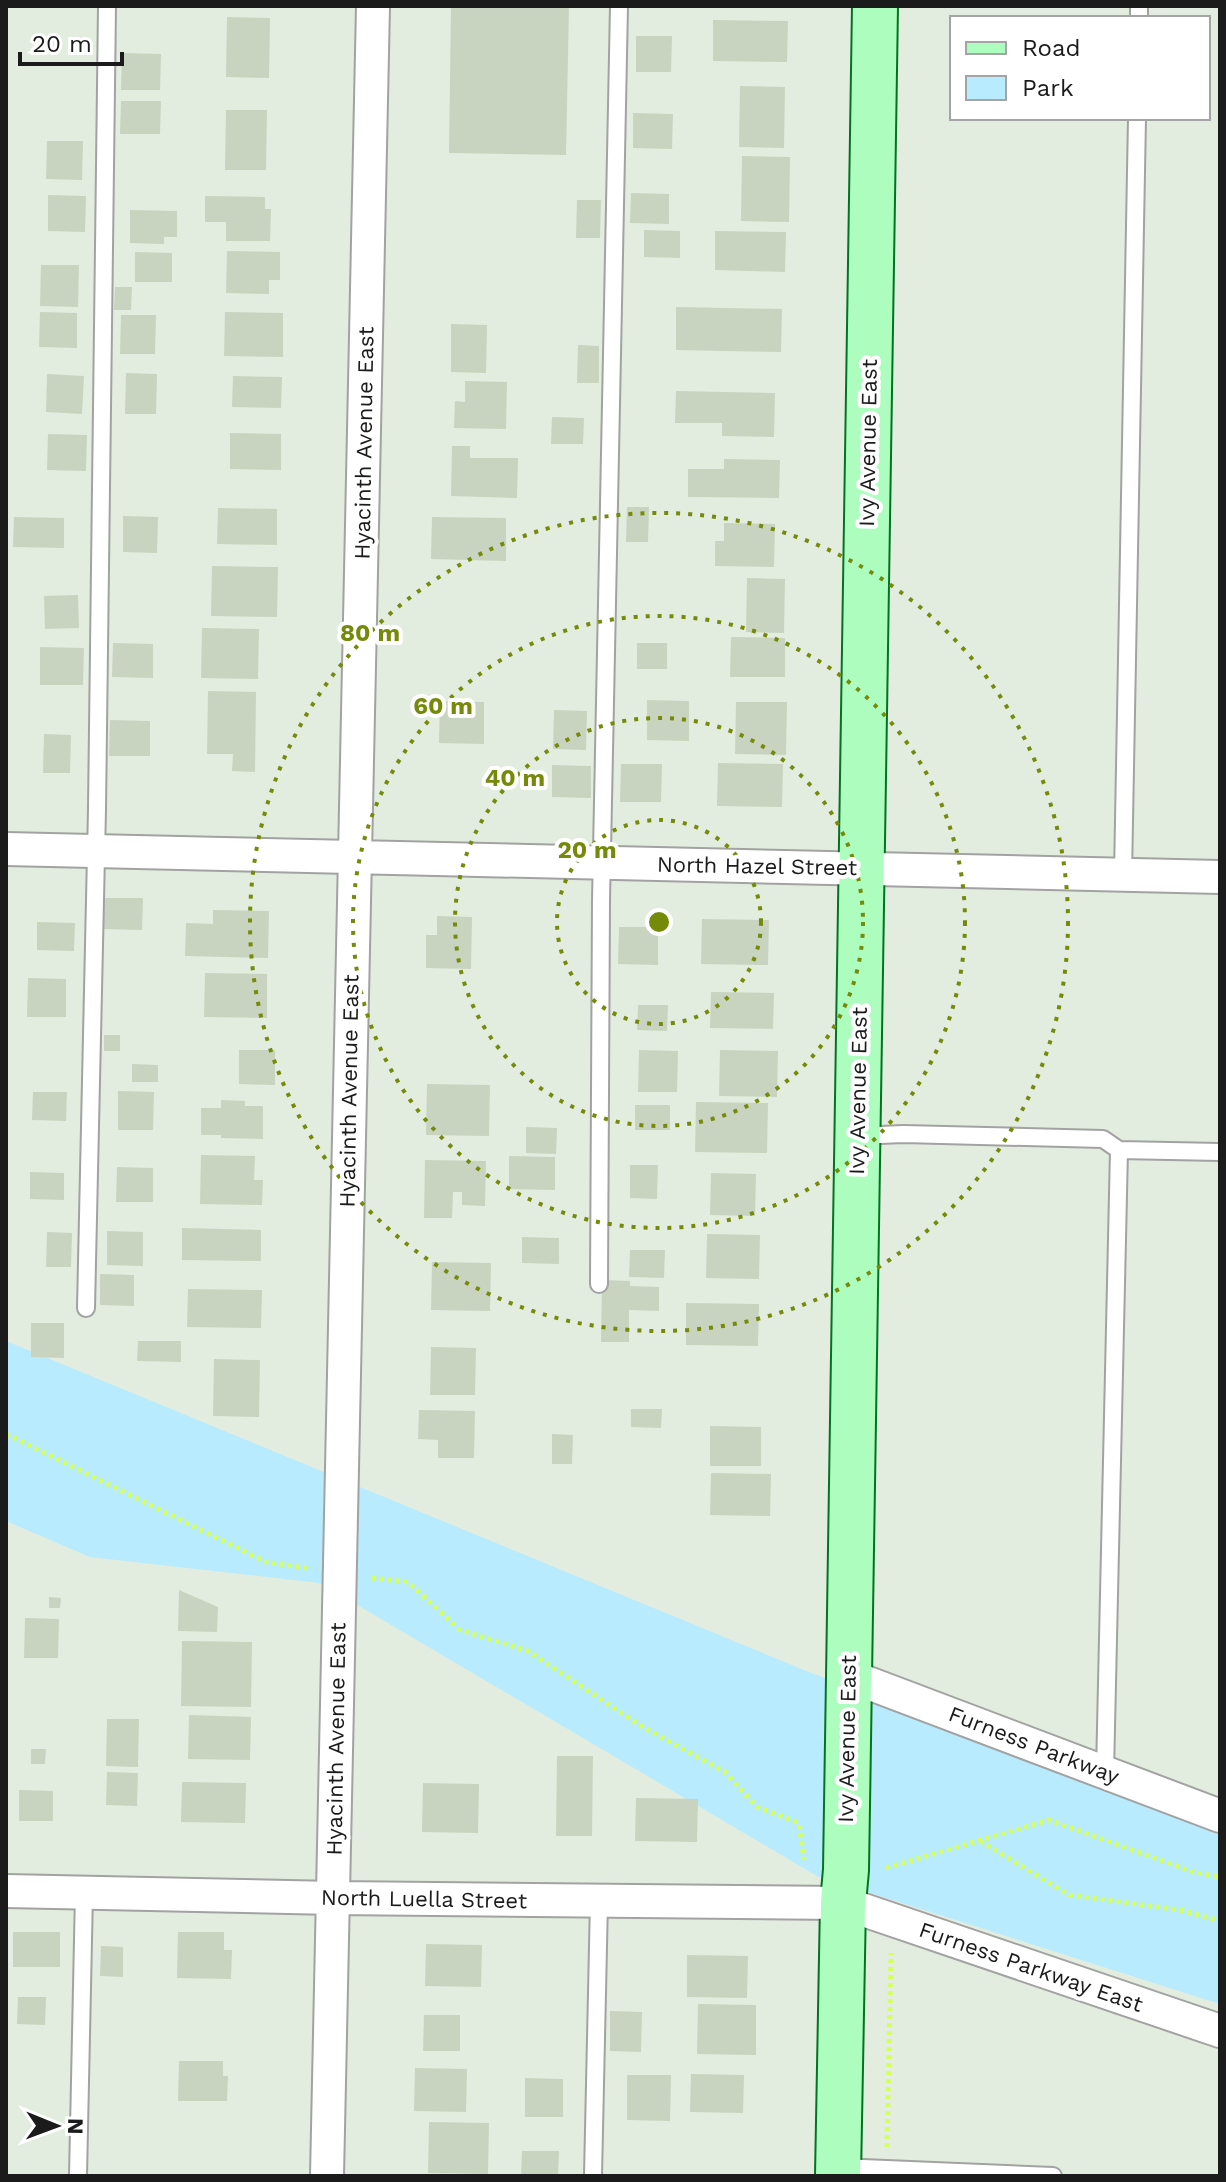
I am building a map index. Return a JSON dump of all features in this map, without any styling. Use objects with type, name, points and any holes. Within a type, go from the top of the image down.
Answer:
[{"type":"street","name":"Hyacinth Avenue East","points":[[327,2176],[373,6]]},
{"type":"street","name":"Ivy Avenue East","points":[[838,2172],[846,1870],[875,6]]},
{"type":"street","name":"North Hazel Street","points":[[6,849],[1220,877]]},
{"type":"street","name":"Furness Parkway","points":[[847,1675],[1220,1816]]},
{"type":"street","name":"North Luella Street","points":[[6,1891],[843,1903]]},
{"type":"street","name":"Furness Parkway East","points":[[843,1903],[1220,2031]]},
{"type":"lane","points":[[86,1308],[96,851],[107,6]]},
{"type":"lane","points":[[599,1284],[602,863],[619,6]]},
{"type":"lane","points":[[1123,875],[1137,120]]},
{"type":"lane","points":[[857,1136],[903,1134],[1103,1139],[1119,1150],[1220,1152]]},
{"type":"lane","points":[[1105,1772],[1119,1150]]},
{"type":"lane","points":[[78,2176],[84,1893]]},
{"type":"lane","points":[[593,2176],[599,1901]]},
{"type":"lane","points":[[838,2172],[887,2169],[1053,2176]]},
{"type":"path","points":[[6,1434],[266,1562],[408,1582],[460,1630],[528,1651],[641,1726],[725,1772],[757,1807],[799,1823],[806,1869]]},
{"type":"path","points":[[890,1866],[1049,1820],[1193,1872],[1220,1877]]},
{"type":"path","points":[[980,1841],[1069,1895],[1180,1910],[1220,1921]]},
{"type":"path","points":[[887,2169],[891,1945]]},
{"type":"green space","points":[[6,1341],[811,1673],[1220,1819],[1220,2004],[817,1876],[320,1583],[90,1557],[6,1521]]},
{"type":"building","points":[[451,6],[569,6],[566,155],[449,153]]},
{"type":"building","points":[[227,17],[270,18],[269,78],[226,77]]},
{"type":"building","points":[[713,20],[788,21],[787,62],[713,61]]},
{"type":"building","points":[[636,36],[672,36],[671,72],[636,72]]},
{"type":"building","points":[[122,53],[161,54],[160,90],[121,90]]},
{"type":"building","points":[[740,86],[785,87],[784,148],[739,147]]},
{"type":"building","points":[[121,101],[161,101],[160,134],[120,134]]},
{"type":"building","points":[[226,110],[267,110],[266,170],[225,170]]},
{"type":"building","points":[[633,113],[673,114],[672,149],[633,148]]},
{"type":"building","points":[[47,141],[83,141],[82,180],[46,179]]},
{"type":"building","points":[[742,156],[790,157],[789,222],[741,221]]},
{"type":"building","points":[[631,193],[669,194],[669,224],[630,223]]},
{"type":"building","points":[[48,195],[86,196],[85,232],[48,231]]},
{"type":"building","points":[[205,196],[265,197],[265,209],[271,209],[270,241],[226,241],[226,222],[205,222]]},
{"type":"building","points":[[577,200],[601,200],[600,238],[576,238]]},
{"type":"building","points":[[130,210],[177,211],[177,237],[164,237],[164,244],[130,243]]},
{"type":"building","points":[[644,230],[680,231],[680,258],[644,257]]},
{"type":"building","points":[[715,231],[786,232],[785,272],[715,270]]},
{"type":"building","points":[[227,251],[280,252],[280,280],[269,280],[269,294],[226,293]]},
{"type":"building","points":[[135,252],[172,253],[172,282],[135,282]]},
{"type":"building","points":[[41,265],[79,265],[78,307],[40,306]]},
{"type":"building","points":[[115,287],[132,287],[131,310],[114,310]]},
{"type":"building","points":[[676,307],[782,309],[781,352],[676,350]]},
{"type":"building","points":[[40,312],[77,313],[77,348],[39,347]]},
{"type":"building","points":[[225,312],[283,313],[283,357],[224,356]]},
{"type":"building","points":[[121,315],[156,315],[155,354],[120,354]]},
{"type":"building","points":[[451,324],[487,325],[486,373],[451,372]]},
{"type":"building","points":[[578,345],[599,346],[599,383],[577,383]]},
{"type":"building","points":[[126,373],[157,374],[156,414],[125,414]]},
{"type":"building","points":[[47,374],[84,376],[82,414],[46,412]]},
{"type":"building","points":[[233,376],[282,377],[281,408],[232,407]]},
{"type":"building","points":[[465,381],[507,382],[506,429],[454,428],[455,401],[465,402]]},
{"type":"building","points":[[676,391],[775,393],[774,437],[722,436],[722,423],[675,423]]},
{"type":"building","points":[[552,417],[584,418],[583,444],[551,444]]},
{"type":"building","points":[[230,433],[281,434],[281,470],[230,469]]},
{"type":"building","points":[[48,434],[87,435],[86,471],[47,470]]},
{"type":"building","points":[[452,446],[470,446],[470,458],[518,458],[517,498],[451,496]]},
{"type":"building","points":[[724,459],[780,460],[779,498],[688,497],[688,469],[724,469]]},
{"type":"building","points":[[627,507],[649,507],[648,542],[626,542]]},
{"type":"building","points":[[218,508],[277,509],[277,545],[217,544]]},
{"type":"building","points":[[123,516],[158,517],[157,553],[123,552]]},
{"type":"building","points":[[14,517],[64,518],[64,548],[13,547]]},
{"type":"building","points":[[432,517],[506,518],[506,561],[431,559]]},
{"type":"building","points":[[724,523],[775,524],[774,567],[715,566],[715,541],[724,541]]},
{"type":"building","points":[[212,566],[278,567],[277,617],[211,616]]},
{"type":"building","points":[[747,578],[785,579],[784,633],[746,632]]},
{"type":"building","points":[[78,595],[79,628],[45,629],[44,596]]},
{"type":"building","points":[[202,628],[259,629],[258,679],[201,678]]},
{"type":"building","points":[[731,637],[785,638],[785,677],[730,677]]},
{"type":"building","points":[[113,643],[153,644],[153,678],[112,677]]},
{"type":"building","points":[[637,643],[667,643],[667,669],[637,669]]},
{"type":"building","points":[[40,647],[84,648],[83,685],[40,685]]},
{"type":"building","points":[[208,691],[256,692],[255,772],[232,771],[233,754],[207,754]]},
{"type":"building","points":[[647,700],[689,701],[689,741],[647,740]]},
{"type":"building","points":[[440,701],[484,702],[484,744],[439,743]]},
{"type":"building","points":[[736,702],[787,702],[786,755],[735,754]]},
{"type":"building","points":[[554,710],[587,711],[586,750],[553,749]]},
{"type":"building","points":[[110,720],[150,721],[150,756],[109,756]]},
{"type":"building","points":[[44,734],[71,735],[70,773],[43,773]]},
{"type":"building","points":[[718,763],[783,764],[782,807],[717,806]]},
{"type":"building","points":[[621,764],[662,764],[661,802],[620,802]]},
{"type":"building","points":[[552,765],[591,766],[591,798],[552,797]]},
{"type":"building","points":[[104,898],[143,898],[142,930],[103,929]]},
{"type":"building","points":[[213,910],[269,911],[268,958],[185,956],[186,923],[213,924]]},
{"type":"building","points":[[437,916],[472,917],[471,969],[426,968],[426,935],[437,935]]},
{"type":"building","points":[[702,919],[769,920],[768,965],[701,964]]},
{"type":"building","points":[[37,922],[75,923],[74,951],[37,950]]},
{"type":"building","points":[[619,927],[658,927],[658,965],[618,964]]},
{"type":"building","points":[[205,973],[267,974],[267,1018],[204,1017]]},
{"type":"building","points":[[28,978],[66,979],[66,1017],[27,1017]]},
{"type":"building","points":[[711,992],[774,993],[773,1029],[710,1028]]},
{"type":"building","points":[[638,1005],[668,1005],[667,1031],[637,1030]]},
{"type":"building","points":[[104,1035],[120,1035],[120,1051],[104,1051]]},
{"type":"building","points":[[239,1050],[275,1050],[275,1085],[239,1084]]},
{"type":"building","points":[[639,1050],[678,1051],[677,1092],[638,1092]]},
{"type":"building","points":[[720,1050],[778,1051],[777,1097],[719,1096]]},
{"type":"building","points":[[132,1064],[158,1065],[158,1082],[132,1082]]},
{"type":"building","points":[[427,1084],[490,1085],[489,1136],[426,1135]]},
{"type":"building","points":[[118,1091],[154,1092],[153,1130],[118,1130]]},
{"type":"building","points":[[33,1092],[67,1092],[66,1121],[32,1120]]},
{"type":"building","points":[[221,1100],[245,1101],[245,1106],[263,1106],[263,1139],[201,1135],[201,1108],[221,1108]]},
{"type":"building","points":[[696,1102],[768,1103],[767,1153],[695,1152]]},
{"type":"building","points":[[635,1105],[670,1105],[670,1130],[635,1130]]},
{"type":"building","points":[[526,1127],[557,1128],[556,1154],[526,1153]]},
{"type":"building","points":[[201,1155],[255,1156],[254,1180],[263,1180],[262,1205],[200,1204]]},
{"type":"building","points":[[509,1156],[555,1157],[555,1190],[509,1189]]},
{"type":"building","points":[[425,1160],[486,1161],[485,1206],[462,1205],[462,1192],[453,1192],[452,1218],[424,1218]]},
{"type":"building","points":[[630,1165],[658,1165],[657,1199],[630,1198]]},
{"type":"building","points":[[117,1167],[153,1168],[153,1202],[116,1202]]},
{"type":"building","points":[[30,1172],[64,1173],[64,1200],[30,1199]]},
{"type":"building","points":[[711,1173],[756,1174],[755,1216],[710,1215]]},
{"type":"building","points":[[182,1228],[261,1230],[261,1261],[182,1260]]},
{"type":"building","points":[[107,1231],[143,1232],[143,1266],[107,1265]]},
{"type":"building","points":[[47,1232],[72,1233],[71,1267],[46,1267]]},
{"type":"building","points":[[707,1234],[760,1235],[759,1279],[706,1278]]},
{"type":"building","points":[[522,1237],[559,1238],[559,1264],[522,1263]]},
{"type":"building","points":[[630,1250],[665,1250],[664,1278],[629,1277]]},
{"type":"building","points":[[432,1262],[491,1263],[490,1311],[431,1310]]},
{"type":"building","points":[[100,1274],[134,1275],[134,1306],[100,1305]]},
{"type":"building","points":[[602,1280],[630,1281],[630,1286],[659,1287],[659,1311],[629,1310],[629,1342],[601,1342]]},
{"type":"building","points":[[188,1289],[262,1290],[261,1328],[187,1327]]},
{"type":"building","points":[[686,1303],[759,1304],[758,1346],[686,1345]]},
{"type":"building","points":[[31,1323],[64,1323],[64,1358],[31,1357]]},
{"type":"building","points":[[138,1341],[181,1341],[181,1362],[137,1361]]},
{"type":"building","points":[[431,1347],[476,1348],[475,1395],[430,1395]]},
{"type":"building","points":[[214,1359],[260,1360],[259,1417],[213,1416]]},
{"type":"building","points":[[631,1409],[662,1409],[661,1428],[631,1427]]},
{"type":"building","points":[[419,1410],[475,1411],[474,1458],[438,1458],[438,1440],[418,1439]]},
{"type":"building","points":[[710,1426],[761,1427],[761,1466],[710,1466]]},
{"type":"building","points":[[552,1434],[573,1435],[572,1464],[552,1464]]},
{"type":"building","points":[[711,1473],[771,1474],[770,1516],[710,1515]]},
{"type":"building","points":[[179,1590],[218,1607],[217,1632],[178,1631]]},
{"type":"building","points":[[49,1597],[61,1598],[60,1608],[49,1608]]},
{"type":"building","points":[[25,1618],[59,1619],[58,1658],[24,1658]]},
{"type":"building","points":[[182,1641],[252,1642],[251,1707],[181,1706]]},
{"type":"building","points":[[189,1715],[251,1717],[250,1760],[188,1759]]},
{"type":"building","points":[[107,1719],[139,1719],[138,1767],[106,1766]]},
{"type":"building","points":[[31,1749],[46,1749],[45,1764],[31,1764]]},
{"type":"building","points":[[557,1756],[593,1756],[592,1836],[556,1836]]},
{"type":"building","points":[[107,1772],[138,1773],[137,1806],[106,1805]]},
{"type":"building","points":[[182,1782],[246,1783],[245,1823],[181,1822]]},
{"type":"building","points":[[423,1783],[479,1784],[478,1833],[422,1832]]},
{"type":"building","points":[[19,1790],[53,1791],[53,1821],[19,1821]]},
{"type":"building","points":[[636,1798],[698,1799],[697,1842],[635,1841]]},
{"type":"building","points":[[13,1932],[60,1932],[60,1967],[13,1967]]},
{"type":"building","points":[[178,1932],[224,1932],[224,1950],[232,1950],[231,1979],[177,1978]]},
{"type":"building","points":[[426,1944],[482,1945],[481,1987],[425,1986]]},
{"type":"building","points":[[101,1946],[123,1947],[123,1977],[100,1976]]},
{"type":"building","points":[[687,1955],[748,1956],[747,1998],[687,1997]]},
{"type":"building","points":[[18,1997],[46,1997],[45,2025],[17,2024]]},
{"type":"building","points":[[698,2004],[756,2005],[756,2055],[697,2054]]},
{"type":"building","points":[[610,2011],[642,2012],[641,2052],[610,2051]]},
{"type":"building","points":[[424,2015],[460,2015],[460,2051],[423,2051]]},
{"type":"building","points":[[179,2061],[223,2061],[223,2076],[228,2076],[227,2101],[178,2101]]},
{"type":"building","points":[[415,2068],[467,2069],[466,2112],[414,2111]]},
{"type":"building","points":[[691,2074],[744,2075],[743,2113],[690,2112]]},
{"type":"building","points":[[627,2075],[671,2075],[670,2121],[627,2120]]},
{"type":"building","points":[[525,2078],[563,2079],[563,2117],[525,2117]]},
{"type":"building","points":[[429,2122],[489,2123],[488,2174],[428,2173]]},
{"type":"building","points":[[522,2151],[559,2151],[558,2176],[521,2176]]}]
